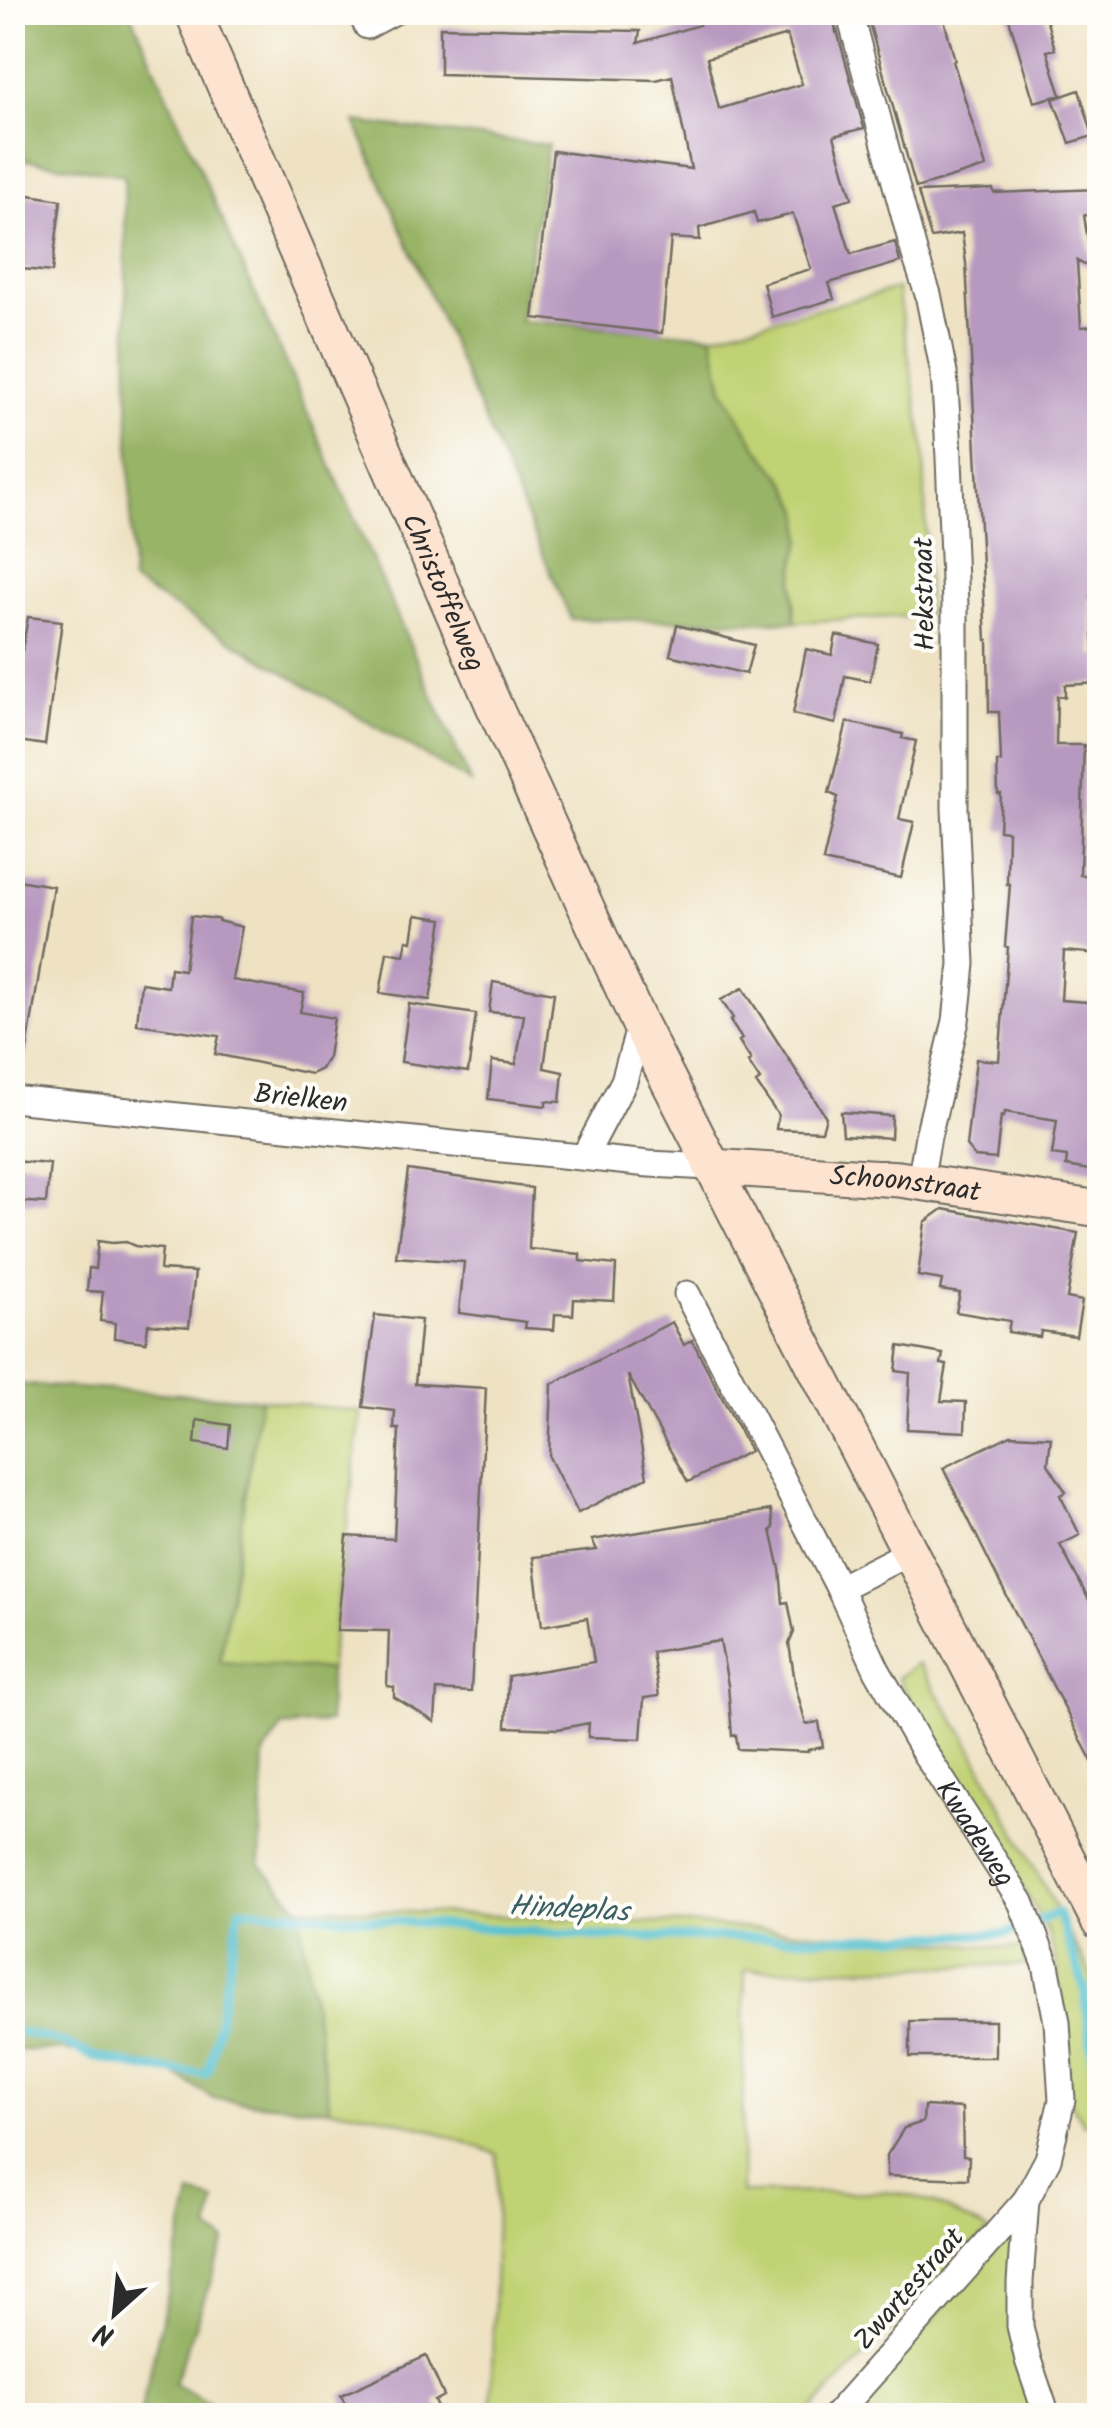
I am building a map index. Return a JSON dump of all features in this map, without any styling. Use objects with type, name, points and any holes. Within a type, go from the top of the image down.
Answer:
[{"type":"main road","name":"Christoffelweg","points":[[193,12],[494,706],[640,1025],[712,1167]]},
{"type":"main road","name":"Schoonstraat","points":[[712,1167],[920,1182],[1100,1209]]},
{"type":"main road","points":[[712,1167],[1100,1923]]},
{"type":"street","points":[[360,12],[367,26],[393,12]]},
{"type":"street","name":"Hekstraat","points":[[849,12],[928,294],[944,373],[948,434],[955,605],[954,808],[962,978],[920,1182]]},
{"type":"street","points":[[584,1157],[624,1081],[640,1025]]},
{"type":"street","name":"Brielken","points":[[12,1099],[712,1167]]},
{"type":"street","name":"Kwadeweg","points":[[686,1294],[839,1588],[877,1670],[924,1752],[1021,1902],[1046,1965],[1057,2022],[1062,2100],[1048,2159],[1026,2200],[1020,2326],[1047,2416]]},
{"type":"street","points":[[839,1588],[910,1552]]},
{"type":"street","name":"Zwartestraat","points":[[836,2416],[1026,2200]]},
{"type":"green space","points":[[12,13],[131,13],[471,783],[132,582],[124,175],[13,158]]},
{"type":"green space","points":[[355,122],[548,145],[520,321],[712,335],[723,389],[755,444],[787,483],[801,512],[802,540],[793,581],[795,622],[571,619]]},
{"type":"green space","points":[[897,289],[924,446],[928,615],[795,622],[793,581],[802,540],[787,483],[755,444],[723,389],[712,335]]},
{"type":"green space","points":[[12,1384],[260,1399],[220,1662],[329,1670],[329,1722],[282,1727],[264,1754],[260,1864],[298,1907],[330,2109],[214,2099],[164,2067],[63,2050],[13,2050]]},
{"type":"green space","points":[[260,1399],[361,1412],[329,1670],[220,1663]]},
{"type":"green space","points":[[918,1663],[965,1736],[1099,1990],[1099,2123],[1084,2124],[1069,2100],[1057,1966],[1048,1933],[943,1765],[898,1678]]},
{"type":"green space","points":[[298,1907],[707,1925],[1025,1949],[1024,1965],[745,1970],[741,2193],[886,2192],[936,2204],[989,2231],[806,2415],[491,2415],[497,2154],[375,2114],[330,2109]]},
{"type":"green space","points":[[191,2194],[215,2201],[209,2230],[225,2241],[174,2384],[231,2415],[140,2415]]},
{"type":"green space","points":[[1005,2238],[1011,2246],[1029,2415],[861,2416],[867,2394]]},
{"type":"building","points":[[706,12],[833,12],[864,128],[834,136],[852,198],[835,203],[851,254],[895,242],[900,262],[829,283],[834,299],[772,317],[763,283],[811,269],[793,214],[757,223],[754,212],[699,228],[700,240],[671,238],[662,333],[533,318],[553,151],[691,169],[672,76],[656,80],[440,74],[440,27],[640,31],[638,43],[708,19]],"holes":[[[787,35],[802,84],[719,109],[707,58]]]},
{"type":"building","points":[[901,12],[938,12],[944,20],[986,167],[916,188],[869,22]]},
{"type":"building","points":[[1007,12],[1044,12],[1055,49],[1047,51],[1061,95],[1034,102]]},
{"type":"building","points":[[1079,90],[1093,136],[1070,143],[1053,99]]},
{"type":"building","points":[[993,189],[994,193],[1100,189],[1100,216],[1084,215],[1092,269],[1077,261],[1081,327],[1100,326],[1100,597],[1091,597],[1094,655],[1100,655],[1100,683],[1065,685],[1065,697],[1057,696],[1056,745],[1084,745],[1080,875],[1100,875],[1100,954],[1064,951],[1061,1000],[1100,1003],[1100,1172],[1066,1166],[1067,1157],[1052,1155],[1057,1120],[1005,1112],[1001,1116],[996,1159],[975,1157],[966,1146],[976,1059],[999,1061],[1008,947],[1008,831],[999,830],[999,712],[989,712],[988,640],[962,233],[931,238],[918,192]]},
{"type":"building","points":[[23,194],[61,200],[52,272],[12,268],[12,232],[17,232]]},
{"type":"building","points":[[28,617],[62,621],[45,745],[12,740],[12,669],[15,650],[22,651]]},
{"type":"building","points":[[677,625],[754,645],[746,674],[670,655]]},
{"type":"building","points":[[836,635],[878,644],[870,681],[845,676],[836,724],[793,714],[806,649],[832,655]]},
{"type":"building","points":[[847,722],[903,734],[902,738],[916,741],[899,819],[914,822],[901,878],[823,861],[838,797],[829,793]]},
{"type":"building","points":[[12,879],[53,886],[26,1056],[12,1055]]},
{"type":"building","points":[[416,915],[443,919],[430,1000],[380,993],[387,952],[404,955],[407,940],[412,941]]},
{"type":"building","points":[[191,916],[242,927],[232,980],[304,993],[300,1012],[334,1018],[328,1057],[321,1069],[311,1074],[215,1054],[219,1036],[137,1024],[141,983],[168,987],[170,968],[184,970]]},
{"type":"building","points":[[493,982],[554,993],[544,1068],[563,1072],[560,1102],[546,1101],[546,1106],[488,1099],[492,1061],[516,1064],[524,1015],[489,1012]]},
{"type":"building","points":[[743,988],[826,1117],[822,1131],[776,1129],[778,1115],[756,1083],[760,1080],[721,1000]]},
{"type":"building","points":[[409,1004],[476,1014],[468,1072],[401,1062]]},
{"type":"building","points":[[841,1112],[892,1116],[891,1138],[843,1135]]},
{"type":"building","points":[[12,1161],[50,1164],[46,1203],[12,1201]]},
{"type":"building","points":[[408,1170],[532,1188],[529,1249],[580,1254],[580,1261],[616,1265],[614,1301],[574,1299],[573,1315],[555,1314],[554,1330],[525,1328],[526,1322],[459,1313],[464,1262],[396,1257]]},
{"type":"building","points":[[943,1209],[1078,1233],[1067,1298],[1082,1301],[1076,1336],[1041,1331],[1040,1337],[1008,1332],[1010,1321],[956,1312],[960,1293],[940,1290],[942,1280],[918,1276],[925,1222]]},
{"type":"building","points":[[98,1241],[162,1249],[160,1270],[195,1272],[189,1327],[148,1324],[146,1342],[114,1338],[115,1323],[100,1321],[103,1292],[87,1291],[89,1268],[95,1269]]},
{"type":"building","points":[[375,1315],[421,1320],[415,1384],[486,1388],[471,1692],[437,1690],[435,1722],[394,1697],[394,1687],[387,1686],[389,1631],[337,1630],[347,1536],[394,1539],[399,1429],[394,1429],[395,1411],[363,1407]]},
{"type":"building","points":[[672,1322],[684,1345],[692,1340],[750,1451],[688,1482],[628,1375],[647,1477],[578,1513],[549,1457],[552,1384]]},
{"type":"building","points":[[899,1346],[943,1354],[941,1364],[947,1365],[941,1401],[966,1402],[965,1432],[907,1429],[910,1373],[896,1371]]},
{"type":"building","points":[[197,1420],[230,1425],[228,1448],[195,1443]]},
{"type":"building","points":[[1011,1435],[1051,1437],[1048,1464],[1066,1492],[1060,1495],[1080,1535],[1060,1545],[1100,1621],[1100,1777],[943,1468]]},
{"type":"building","points":[[771,1510],[783,1603],[788,1602],[794,1632],[789,1644],[796,1688],[806,1724],[819,1722],[823,1747],[808,1752],[738,1749],[736,1735],[732,1736],[720,1641],[652,1652],[659,1696],[644,1698],[641,1739],[588,1737],[589,1723],[558,1729],[506,1727],[508,1676],[594,1662],[587,1618],[542,1626],[533,1557],[597,1550],[592,1540]]},
{"type":"building","points":[[910,2021],[995,2021],[995,2057],[910,2057]]},
{"type":"building","points":[[924,2106],[962,2108],[963,2156],[969,2157],[968,2179],[887,2176],[887,2155],[904,2128],[923,2122]]},
{"type":"building","points":[[426,2356],[444,2396],[435,2401],[442,2416],[351,2416],[341,2395]]},
{"type":"waterway","name":"Hindeplas","points":[[12,2030],[139,2067],[206,2074],[240,1909],[601,1937],[1005,1934],[1058,1913],[1084,1986],[1100,2110]]}]
